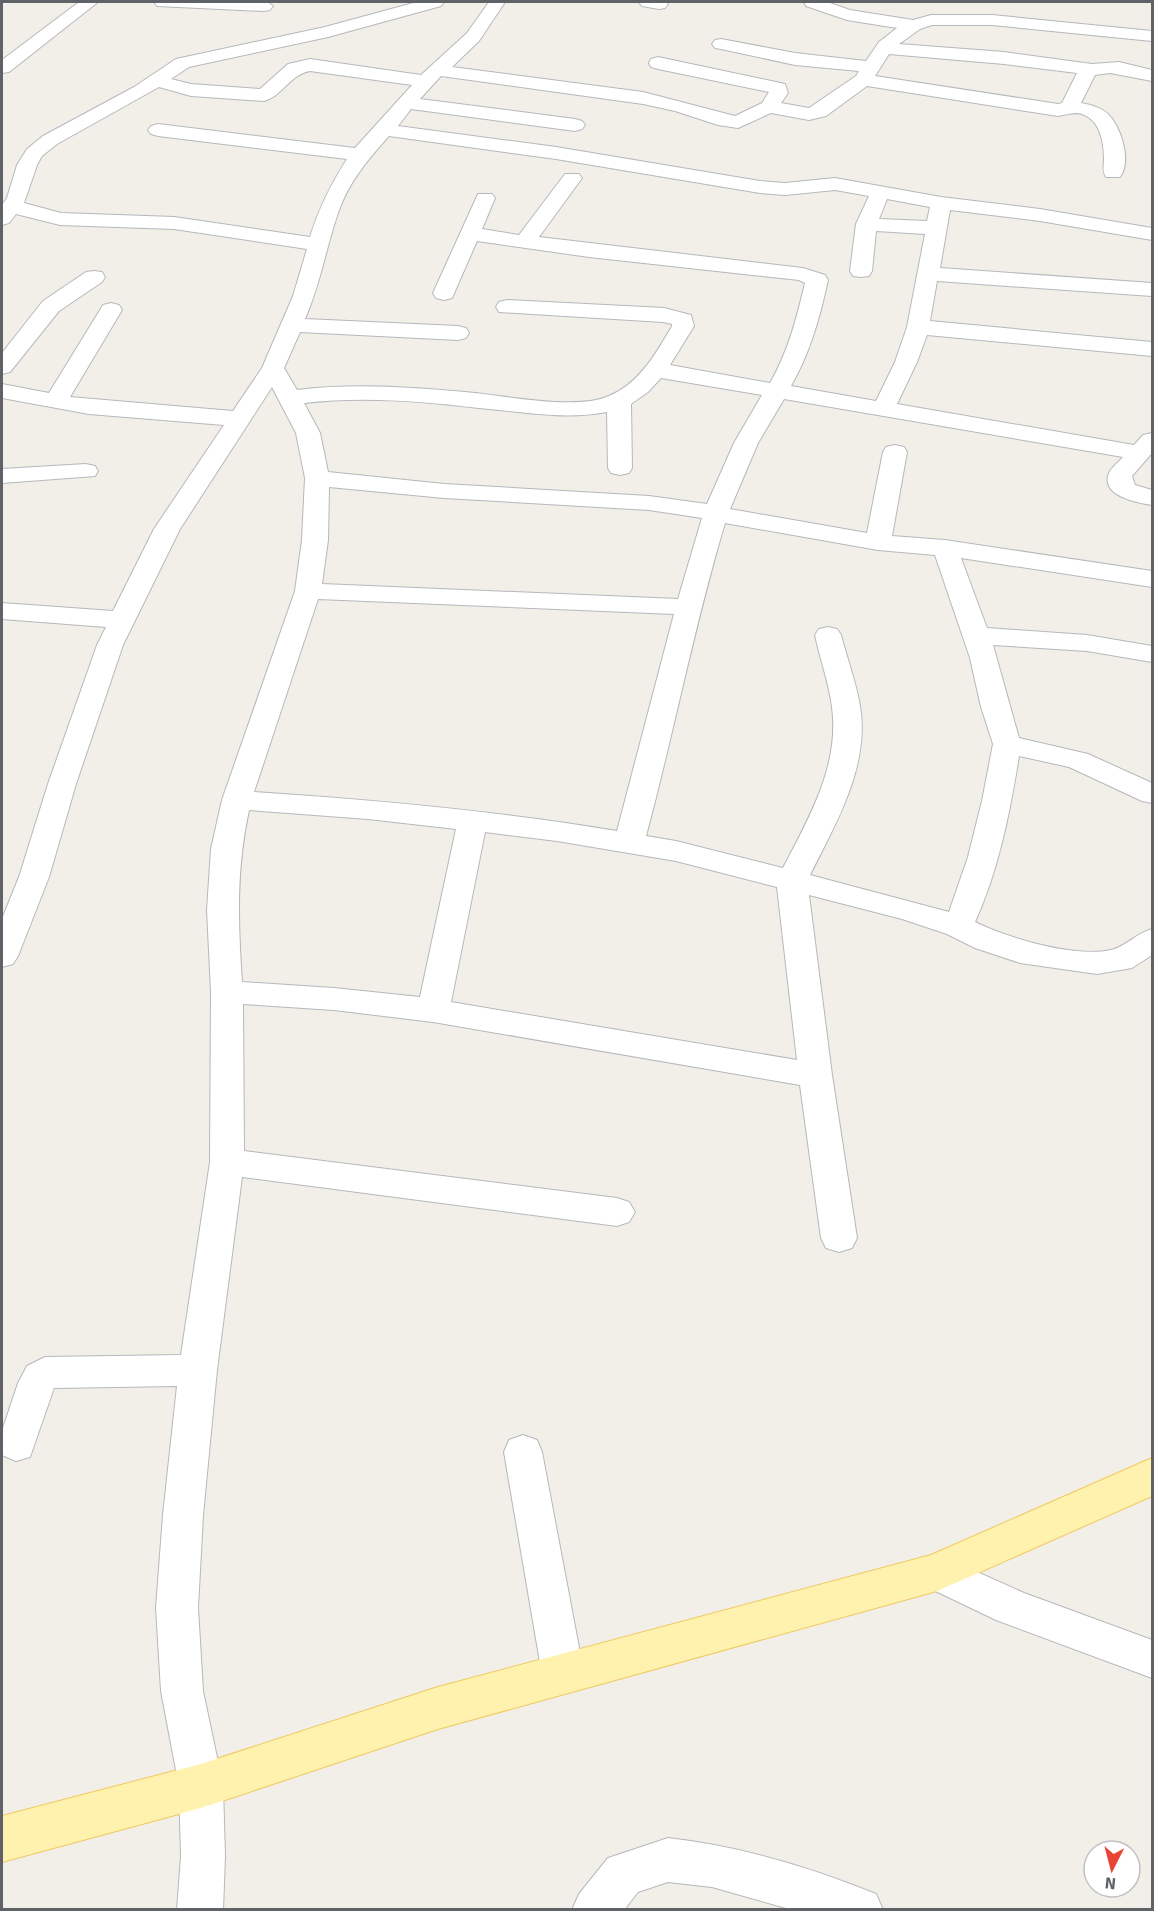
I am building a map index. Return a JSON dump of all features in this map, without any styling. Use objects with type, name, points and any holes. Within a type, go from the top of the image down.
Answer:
[{"type":"main road","points":[[2,1839],[201,1786],[438,1708],[937,1572],[1128,1489],[1152,1476]]},
{"type":"street","points":[[2,68],[89,2]]},
{"type":"street","points":[[163,2],[191,2]]},
{"type":"street","points":[[200,2],[264,6]]},
{"type":"street","points":[[318,244],[174,223],[60,219],[7,212],[17,198],[27,165],[34,153],[50,140],[119,104],[172,68],[196,58],[328,32],[435,2]]},
{"type":"street","points":[[2,956],[34,877],[66,773],[110,645],[167,530],[273,368],[304,296],[332,202],[360,155],[430,75],[457,54],[473,37],[497,2]]},
{"type":"street","points":[[812,2],[847,15],[914,25],[946,19],[982,19],[1152,36]]},
{"type":"street","points":[[769,107],[814,113],[848,93],[867,74],[884,48],[914,25]]},
{"type":"street","points":[[721,44],[1052,110],[1067,109],[1070,106],[1086,72],[1091,69]]},
{"type":"street","points":[[884,48],[1004,58],[1091,69],[1105,67],[1152,75]]},
{"type":"street","points":[[156,81],[191,90],[264,95],[295,68],[310,65],[430,75],[643,98],[680,106],[732,122],[743,120],[769,107],[779,93],[778,88],[658,63]]},
{"type":"street","points":[[406,103],[575,125]]},
{"type":"street","points":[[1070,106],[1095,113],[1102,120],[1113,142],[1116,156],[1113,173]]},
{"type":"street","points":[[158,130],[360,155]]},
{"type":"street","points":[[384,130],[556,153],[760,187],[785,189],[835,184],[941,203],[1040,215],[1152,234]]},
{"type":"street","points":[[524,243],[572,178]]},
{"type":"street","points":[[861,271],[866,224],[881,192]]},
{"type":"street","points":[[444,293],[485,198]]},
{"type":"street","points":[[883,410],[906,362],[918,327],[930,274],[941,203]]},
{"type":"street","points":[[866,224],[937,228]]},
{"type":"street","points":[[470,234],[524,243],[812,276],[817,280],[808,319],[789,369],[746,443],[716,513],[688,607],[653,756],[628,843]]},
{"type":"street","points":[[930,274],[1152,290]]},
{"type":"street","points":[[2,368],[51,306],[94,277]]},
{"type":"street","points":[[290,398],[343,393],[588,407],[608,405],[619,401],[656,370],[683,326],[683,320],[664,315],[507,307]]},
{"type":"street","points":[[56,401],[111,310]]},
{"type":"street","points":[[293,325],[458,333]]},
{"type":"street","points":[[918,327],[1152,349]]},
{"type":"street","points":[[200,1910],[203,1856],[201,1786],[182,1691],[177,1608],[183,1515],[198,1370],[227,1162],[227,992],[222,910],[226,849],[237,800],[308,591],[315,540],[316,478],[309,433],[273,368]]},
{"type":"street","points":[[656,370],[883,410],[1146,446]]},
{"type":"street","points":[[2,391],[89,407],[238,419]]},
{"type":"street","points":[[619,401],[620,468]]},
{"type":"street","points":[[1146,446],[1120,475],[1120,483],[1126,490],[1152,498]]},
{"type":"street","points":[[878,542],[895,452]]},
{"type":"street","points":[[2,476],[86,471]]},
{"type":"street","points":[[316,478],[528,498],[649,503],[878,542],[945,548],[1152,579]]},
{"type":"street","points":[[945,548],[984,658],[994,707],[1007,744],[997,801],[983,857],[972,895],[958,926]]},
{"type":"street","points":[[308,591],[688,607]]},
{"type":"street","points":[[2,611],[122,620]]},
{"type":"street","points":[[828,635],[846,707],[847,743],[839,779],[827,812],[792,881],[815,1075],[838,1238]]},
{"type":"street","points":[[976,636],[1064,640],[1119,646],[1152,654]]},
{"type":"street","points":[[1007,744],[1078,760],[1152,794]]},
{"type":"street","points":[[237,800],[368,809],[472,821],[676,851],[909,910],[958,926],[986,940],[1020,952],[1097,963],[1121,960],[1152,969]]},
{"type":"street","points":[[432,1010],[472,821]]},
{"type":"street","points":[[1121,960],[1152,940]]},
{"type":"street","points":[[227,992],[334,999],[432,1010],[815,1075]]},
{"type":"street","points":[[227,1162],[617,1212]]},
{"type":"street","points":[[16,1445],[37,1383],[45,1373],[198,1370]]},
{"type":"street","points":[[523,1452],[564,1674]]},
{"type":"street","points":[[937,1572],[1011,1607],[1152,1659]]},
{"type":"street","points":[[596,1910],[624,1874],[668,1860],[712,1865],[793,1887],[860,1910]]}]
